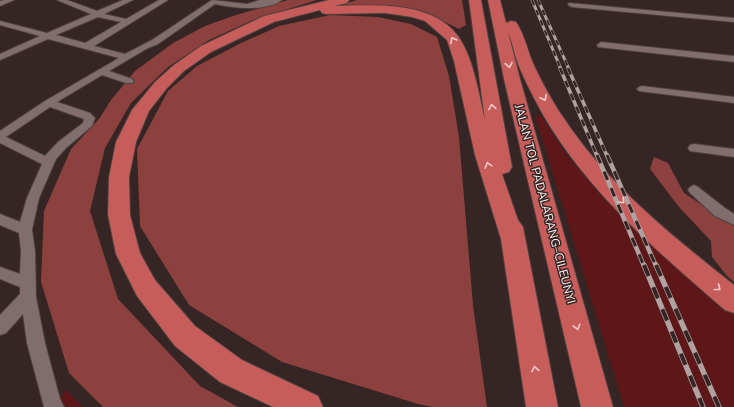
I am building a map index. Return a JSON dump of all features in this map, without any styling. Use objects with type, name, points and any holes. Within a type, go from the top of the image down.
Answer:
[{"type":"highway","points":[[307,407],[231,371],[184,336],[146,288],[128,254],[119,215],[119,177],[126,142],[141,110],[161,85],[180,68],[206,49],[269,19],[291,12],[343,0]]},
{"type":"highway","points":[[475,0],[542,407]]},
{"type":"highway","points":[[495,0],[516,34],[526,62],[554,118],[592,171],[642,222],[682,258],[734,301]]},
{"type":"highway","name":"JALAN TOL PADALARANG–CILEUNYI","points":[[495,0],[512,79],[597,407]]},
{"type":"highway","points":[[251,27],[304,13],[325,10],[357,9],[385,9],[414,13],[430,18],[439,24],[454,40],[462,61],[485,155],[514,242]]},
{"type":"street","points":[[0,4],[10,0]]},
{"type":"street","points":[[62,0],[97,14],[128,22]]},
{"type":"street","points":[[0,57],[129,0]]},
{"type":"street","points":[[145,0],[161,2]]},
{"type":"street","points":[[0,136],[49,103],[126,57],[155,42],[216,1],[250,7],[278,0]]},
{"type":"street","points":[[87,46],[161,2]]},
{"type":"street","points":[[572,5],[734,20]]},
{"type":"street","points":[[0,23],[126,57]]},
{"type":"street","points":[[601,45],[734,59]]},
{"type":"street","points":[[101,72],[129,81]]},
{"type":"street","points":[[642,89],[734,100]]},
{"type":"street","points":[[49,103],[86,115],[90,118],[88,124],[62,145],[51,157],[33,198],[25,230],[28,251],[28,290],[36,344],[53,406]]},
{"type":"street","points":[[0,139],[49,163]]},
{"type":"street","points":[[694,148],[734,152]]},
{"type":"street","points":[[694,190],[734,220]]},
{"type":"street","points":[[0,219],[25,230]]},
{"type":"street","points":[[0,273],[28,290]]},
{"type":"street","points":[[0,327],[28,290]]},
{"type":"shaded area","points":[[288,0],[317,0],[253,20],[209,40],[168,67],[131,103],[105,148],[90,211],[118,299],[200,386],[238,407],[103,407],[69,373],[41,282],[44,211],[71,149],[99,119],[111,100],[135,71],[173,43],[205,26],[236,15]]},
{"type":"shaded area","points":[[357,0],[462,0],[466,25],[459,29],[422,11],[387,5],[336,6]]},
{"type":"shaded area","points":[[330,15],[378,17],[411,24],[437,37],[449,76],[459,137],[473,305],[487,407],[433,407],[418,404],[282,362],[189,305],[140,226],[137,149],[168,91],[197,66],[241,43],[279,26]]},
{"type":"shaded area","points":[[535,115],[541,116],[565,153],[604,199],[734,309],[734,407],[624,407]]},
{"type":"shaded area","points":[[654,157],[668,163],[684,193],[734,226],[734,282],[727,276],[712,257],[711,241],[679,207],[650,169]]},
{"type":"shaded area","points":[[66,390],[83,407],[55,407]]},
{"type":"railway","points":[[532,0],[561,69]]},
{"type":"railway","points":[[538,0],[569,69]]},
{"type":"railway","points":[[560,68],[597,156]]},
{"type":"railway","points":[[568,68],[607,156]]},
{"type":"railway","points":[[597,155],[644,266]]},
{"type":"railway","points":[[607,155],[656,266]]},
{"type":"railway","points":[[644,265],[703,407]]},
{"type":"railway","points":[[656,265],[719,407]]}]
